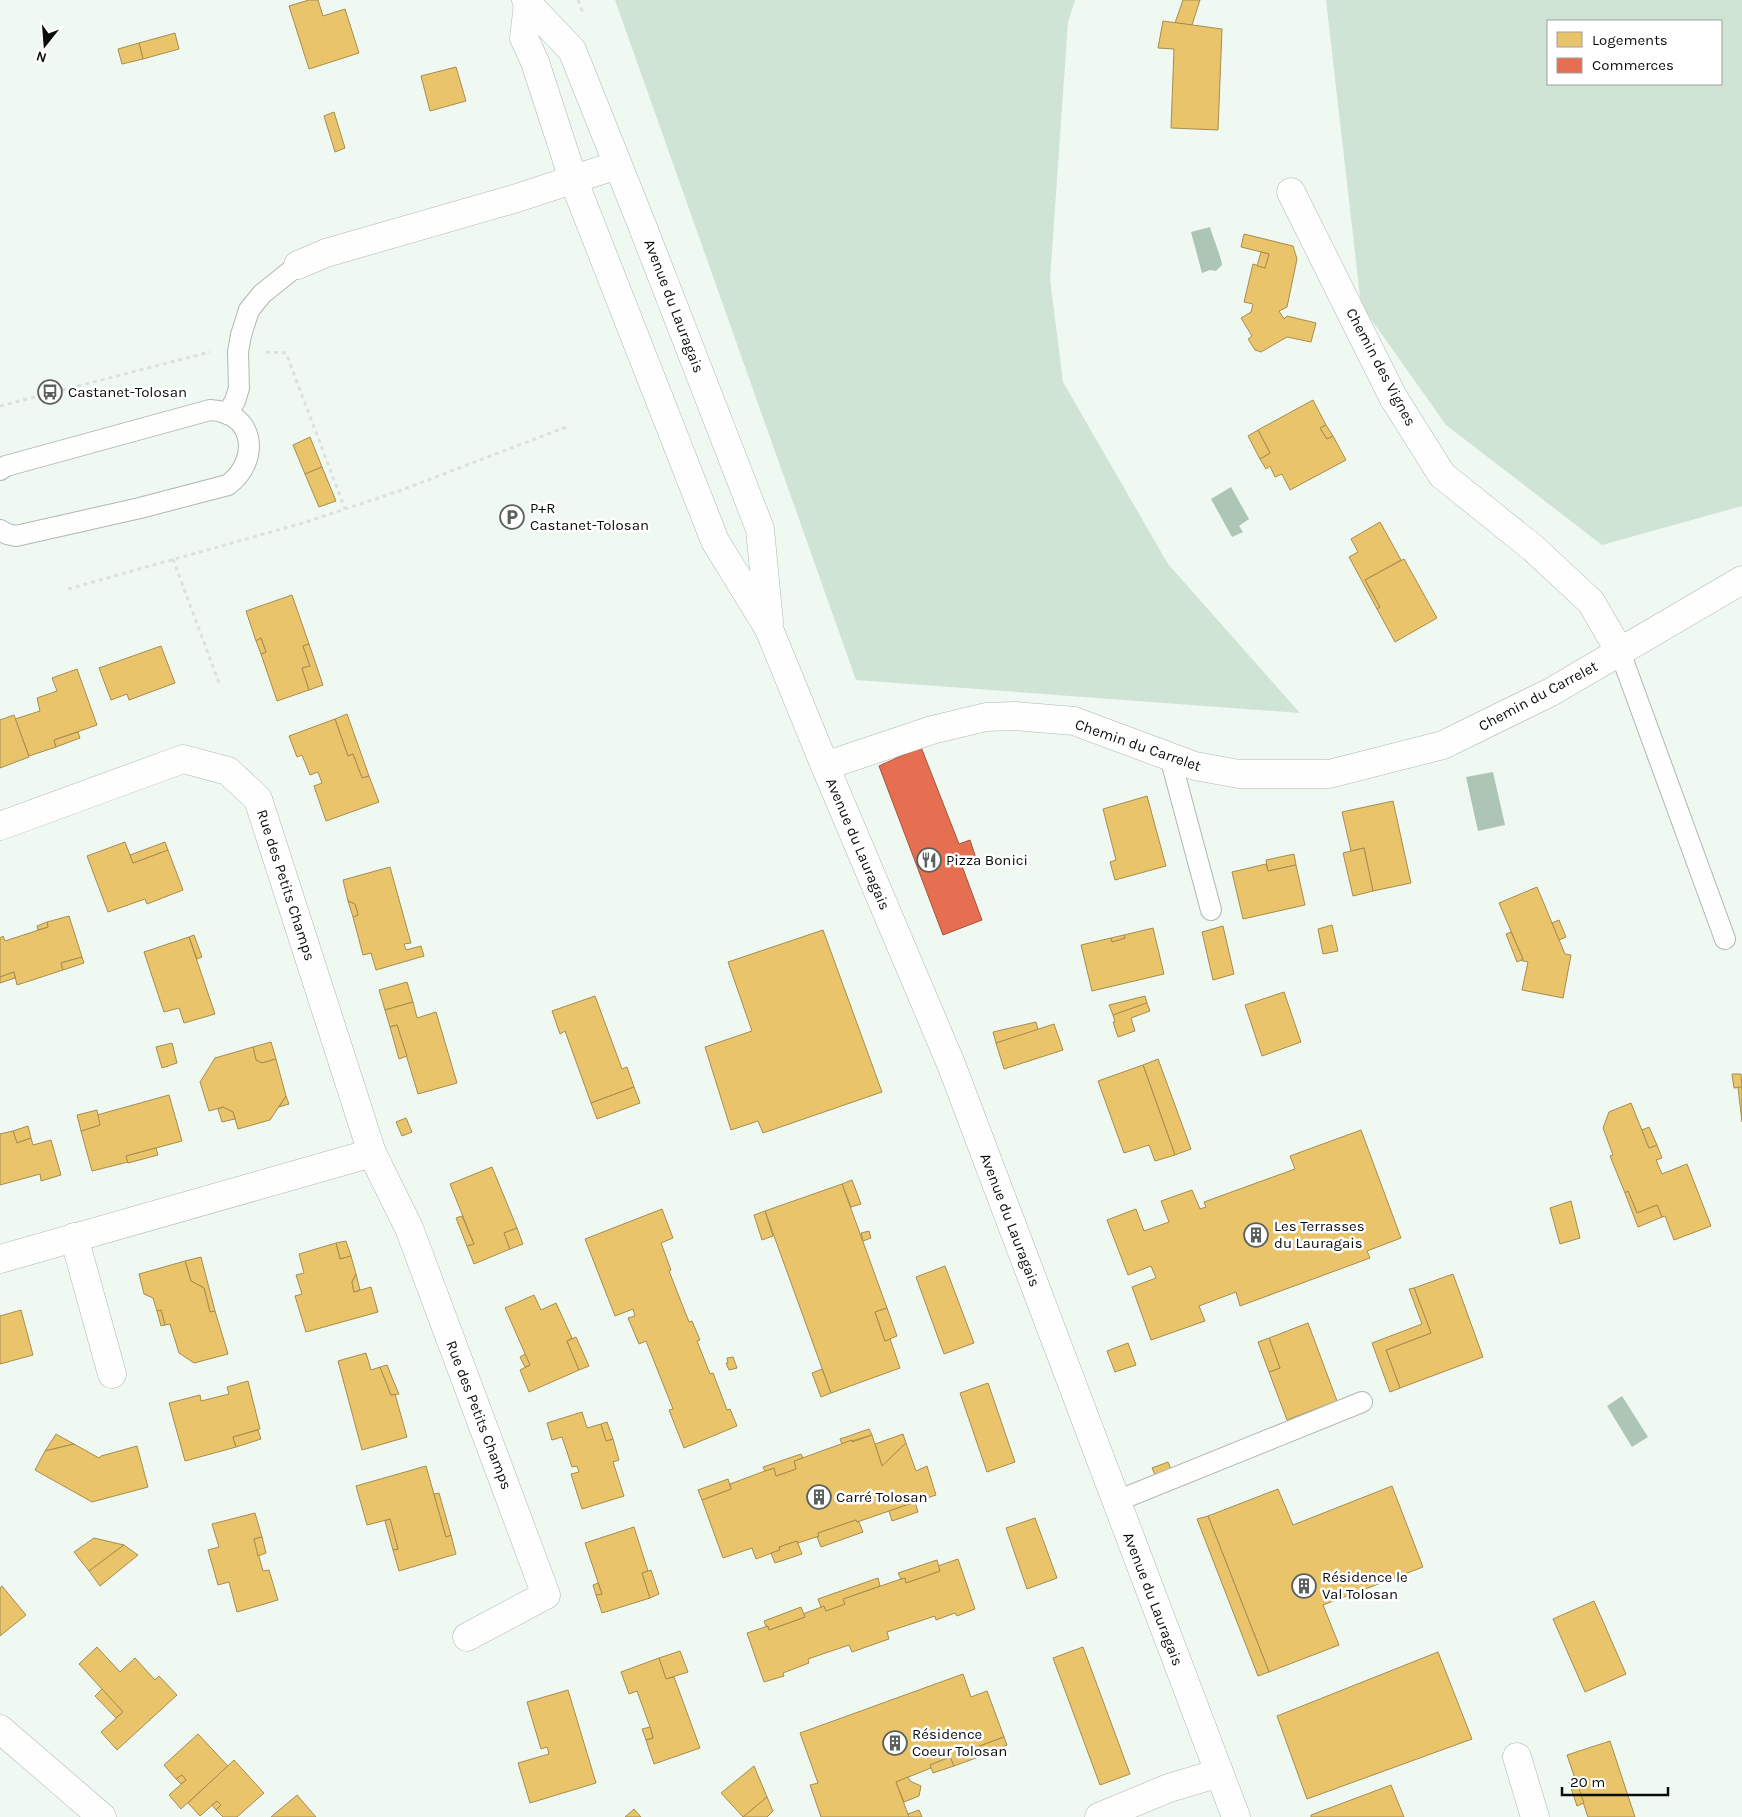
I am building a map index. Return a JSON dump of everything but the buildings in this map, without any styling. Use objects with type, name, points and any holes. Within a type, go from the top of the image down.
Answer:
[{"type":"street","name":"Avenue du Lauragais","points":[[527,2],[572,50],[760,529],[769,629]]},
{"type":"street","name":"Avenue du Lauragais","points":[[527,2],[524,38],[535,62],[573,179],[715,541],[769,629],[951,1064],[1236,1817]]},
{"type":"street","points":[[298,264],[326,253],[517,198],[617,165]]},
{"type":"street","name":"Chemin des Vignes","points":[[1291,192],[1393,397],[1442,475],[1533,548],[1591,602],[1620,652]]},
{"type":"street","name":"Chemin du Carrelet","points":[[825,766],[932,730],[986,717],[1015,716],[1074,721],[1195,766],[1239,774],[1329,774],[1443,745],[1551,692],[1742,580]]},
{"type":"street","name":"Rue des Petits Champs","points":[[0,826],[183,759],[228,771],[258,798],[372,1154],[408,1228],[546,1595],[467,1637]]},
{"type":"street","points":[[0,1259],[372,1154]]},
{"type":"street","points":[[74,1237],[112,1374]]},
{"type":"street","points":[[0,1730],[102,1817]]},
{"type":"street","points":[[1517,1757],[1535,1817]]},
{"type":"street","points":[[1099,1817],[1169,1788],[1219,1773]]},
{"type":"lane","points":[[227,414],[236,401],[240,388],[238,352],[249,310],[262,294],[298,264]]},
{"type":"lane","points":[[0,470],[6,466],[210,410],[219,410],[236,418],[247,434],[249,446],[248,459],[244,469],[228,485],[140,508],[16,536],[0,530]]},
{"type":"lane","points":[[1620,652],[1725,939]]},
{"type":"lane","points":[[1170,757],[1211,910]]},
{"type":"lane","points":[[1117,1501],[1362,1402]]},
{"type":"path","points":[[68,589],[312,520],[398,491],[566,427]]},
{"type":"path","points":[[173,559],[219,683]]},
{"type":"shaded area","points":[[615,0],[1075,0],[1068,22],[1050,279],[1063,382],[1168,564],[1300,713],[856,680]]},
{"type":"shaded area","points":[[1326,0],[1742,0],[1742,506],[1602,545],[1446,425],[1361,305]]},
{"type":"shaded area","points":[[1210,227],[1222,265],[1216,271],[1210,270],[1202,273],[1191,232]]},
{"type":"shaded area","points":[[1231,487],[1249,519],[1239,526],[1243,532],[1232,537],[1211,499]]},
{"type":"shaded area","points":[[1493,772],[1505,825],[1478,831],[1466,777]]},
{"type":"shaded area","points":[[1622,1396],[1648,1437],[1632,1447],[1607,1406]]},
{"type":"place","name":"Castanet-Tolosan","points":[[50,392]]},
{"type":"place","name":"P+R Castanet-Tolosan","points":[[512,517]]},
{"type":"place","name":"Pizza Bonici","points":[[929,860]]},
{"type":"place","name":"Les Terrasses du Lauragais","points":[[1256,1235]]},
{"type":"place","name":"Carré Tolosan","points":[[819,1497]]},
{"type":"place","name":"Résidence le Val Tolosan","points":[[1304,1586]]},
{"type":"place","name":"Résidence Coeur Tolosan","points":[[895,1743]]}]
